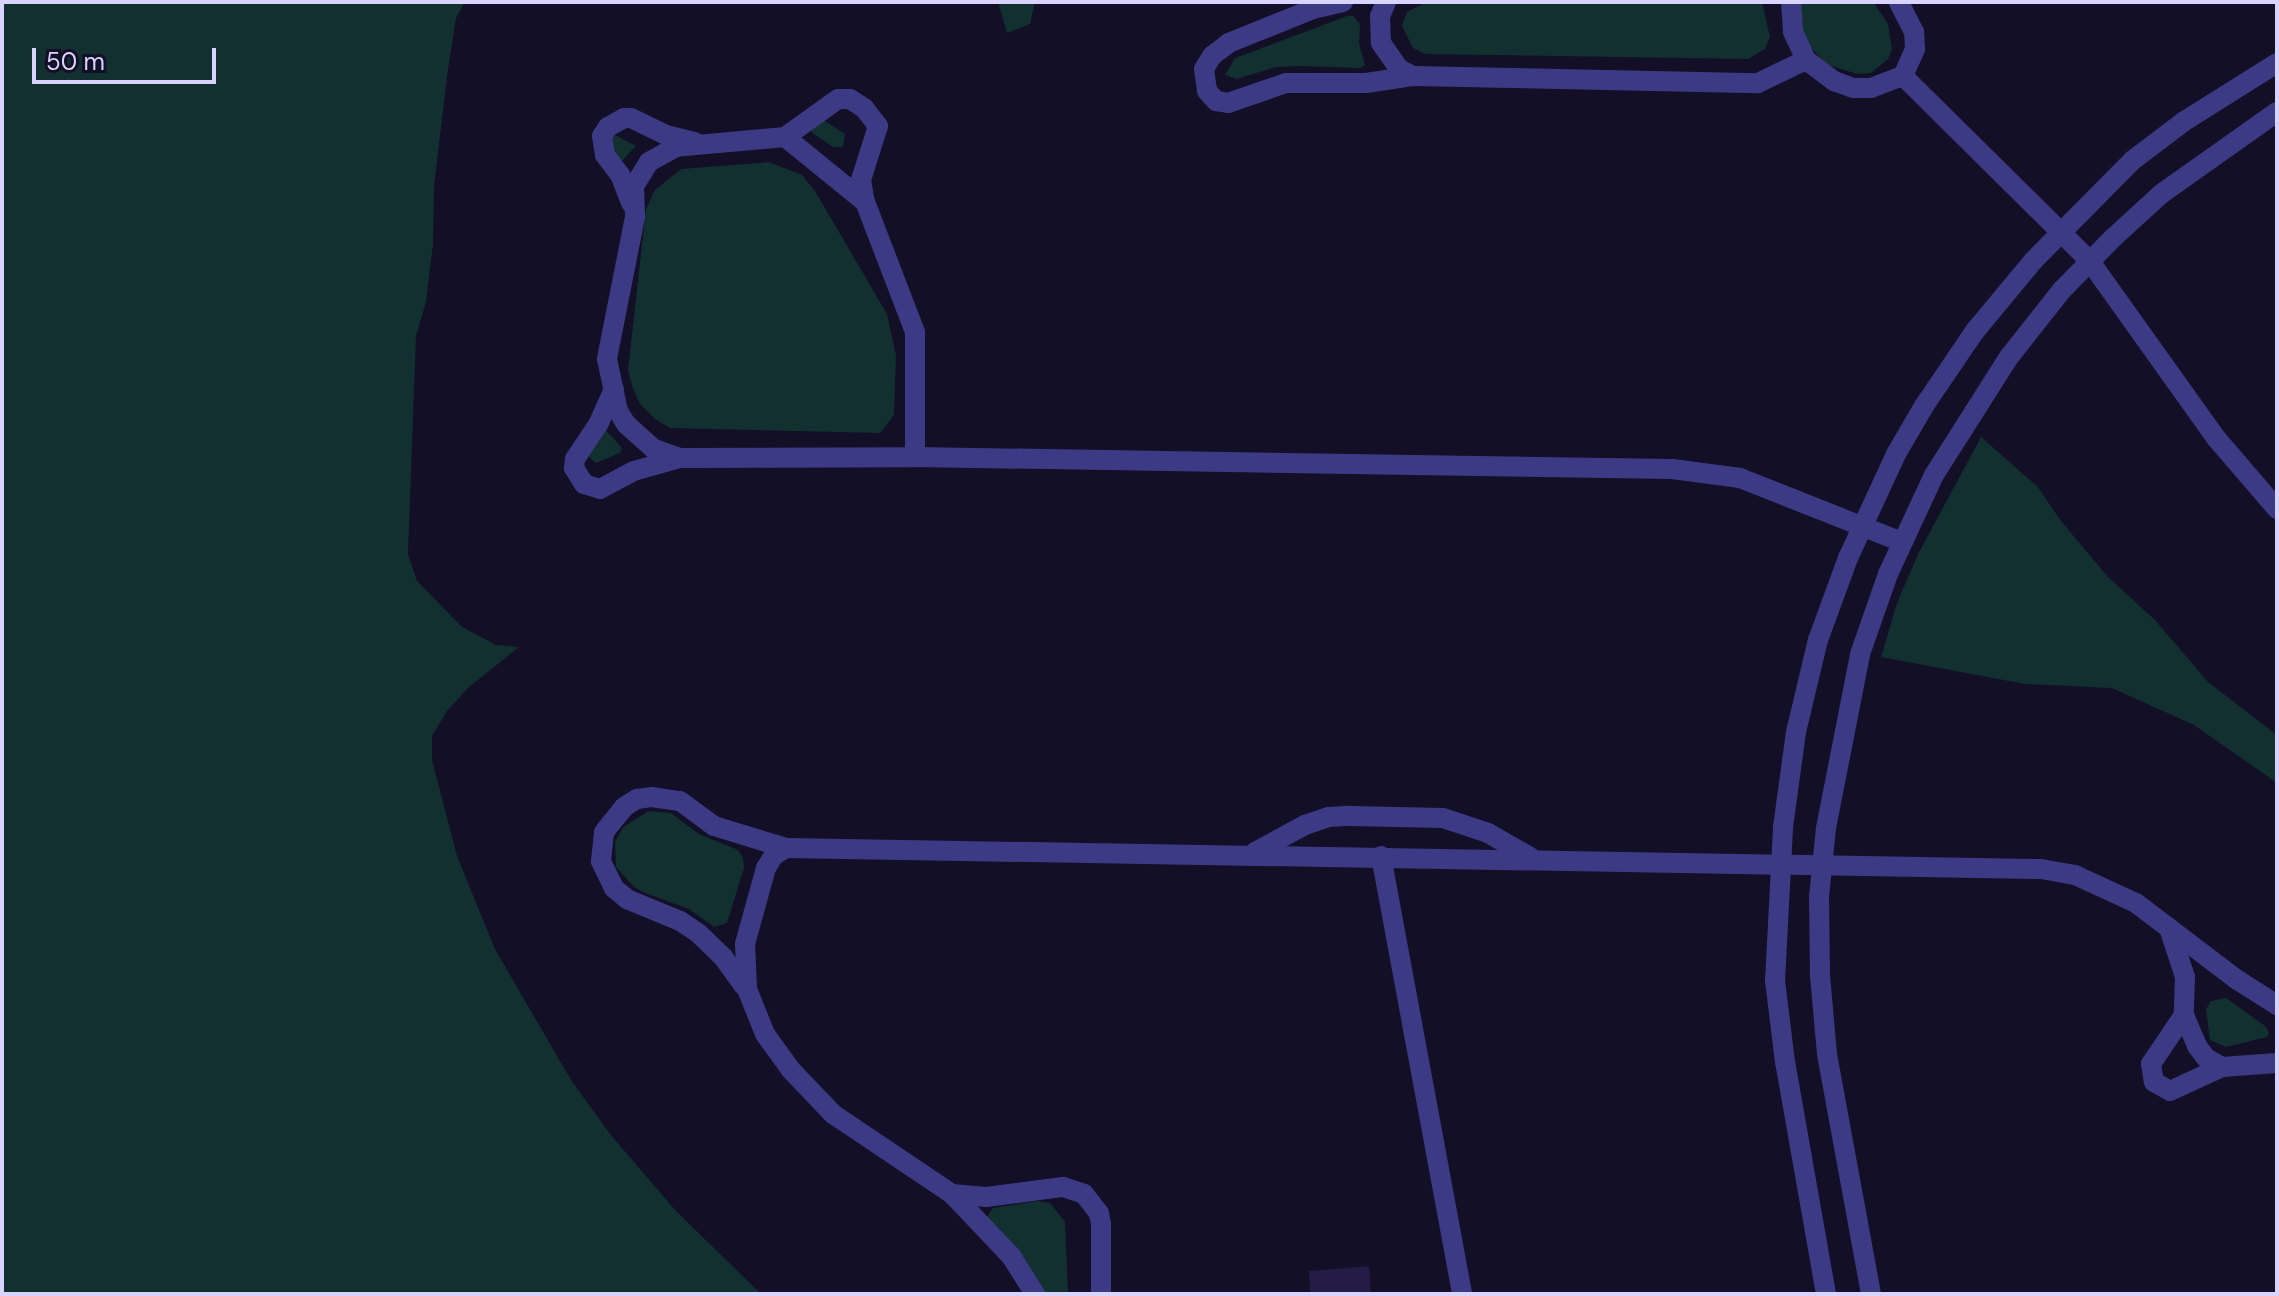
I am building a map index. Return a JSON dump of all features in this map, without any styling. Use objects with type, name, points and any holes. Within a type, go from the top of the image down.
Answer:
[{"type":"street","points":[[1343,2],[1313,9],[1229,43],[1212,56],[1204,69],[1203,81],[1207,91],[1216,101],[1228,103],[1286,83],[1366,83],[1413,76],[1758,83],[1806,60]]},
{"type":"street","points":[[1386,2],[1380,16],[1381,43],[1399,69],[1413,76]]},
{"type":"street","points":[[1791,2],[1793,32],[1806,60],[1820,74],[1853,88],[1888,85],[1903,76],[1915,49],[1914,32],[1899,2]]},
{"type":"street","points":[[1826,1294],[1785,1062],[1775,981],[1780,863],[1796,732],[1818,640],[1862,525],[1903,442],[1966,343],[2061,231],[2133,160],[2183,122],[2277,63]]},
{"type":"street","points":[[1903,76],[2089,260],[2216,438],[2277,509]]},
{"type":"street","points":[[680,458],[654,449],[626,424],[618,411],[616,386],[607,359],[635,217],[634,186],[649,162],[676,147],[785,137],[838,99],[850,99],[873,116],[878,126],[861,180],[865,202],[915,332],[915,457]]},
{"type":"street","points":[[1871,1294],[1827,1054],[1820,976],[1823,863],[1841,739],[1860,654],[1902,542],[1934,475],[2009,357],[2089,260],[2161,194],[2277,112]]},
{"type":"street","points":[[635,217],[628,190],[605,155],[602,136],[608,127],[624,118],[631,118],[681,140],[707,143]]},
{"type":"street","points":[[785,137],[865,202]]},
{"type":"street","points":[[616,386],[599,423],[575,459],[577,477],[584,484],[600,489],[634,471],[680,458],[915,457],[1672,469],[1740,478],[1902,542]]},
{"type":"street","points":[[747,989],[724,958],[698,933],[672,917],[627,899],[614,888],[601,861],[604,832],[624,807],[637,799],[651,797],[680,801],[714,826],[786,848],[1823,863],[2007,867],[2075,875],[2136,903],[2274,1006]]},
{"type":"street","points":[[1250,854],[1305,825],[1328,817],[1350,816],[1443,818],[1488,833],[1533,859]]},
{"type":"street","points":[[786,848],[774,855],[766,868],[745,944],[747,989],[757,1020],[775,1050],[833,1114],[952,1194],[1011,1256],[1035,1294]]},
{"type":"street","points":[[1381,856],[1462,1294]]},
{"type":"street","points":[[2169,928],[2185,977],[2184,1015],[2197,1046],[2206,1058],[2222,1067]]},
{"type":"street","points":[[2184,1015],[2151,1064],[2154,1082],[2170,1091],[2222,1067],[2274,1058]]},
{"type":"street","points":[[952,1194],[986,1197],[1049,1187],[1074,1189],[1084,1194],[1099,1213],[1101,1224],[1101,1294]]},
{"type":"green space","points":[[2,2],[465,2],[456,18],[448,69],[434,186],[433,244],[426,302],[416,336],[408,554],[417,581],[462,627],[496,645],[519,647],[468,688],[447,711],[432,736],[432,760],[457,856],[495,949],[571,1080],[610,1134],[676,1211],[761,1294],[2,1294]]},
{"type":"green space","points":[[998,2],[1035,2],[1030,24],[1007,33]]},
{"type":"green space","points":[[1427,2],[1762,2],[1770,37],[1765,49],[1748,59],[1425,54],[1413,48],[1402,26],[1407,12]]},
{"type":"green space","points":[[1798,2],[1873,2],[1888,24],[1892,49],[1888,59],[1871,73],[1857,74],[1826,64],[1800,36]]},
{"type":"green space","points":[[1353,16],[1360,24],[1359,44],[1365,65],[1360,68],[1276,67],[1237,79],[1225,75],[1235,58]]},
{"type":"green space","points":[[822,119],[845,134],[843,147],[833,147],[811,132],[811,127]]},
{"type":"green space","points":[[615,135],[636,146],[619,164],[605,145]]},
{"type":"green space","points":[[769,162],[802,175],[815,191],[887,314],[896,355],[894,415],[880,433],[670,428],[640,404],[633,389],[628,370],[646,209],[655,190],[681,169]]},
{"type":"green space","points":[[604,428],[622,448],[620,453],[596,463],[584,453]]},
{"type":"green space","points":[[1981,437],[2037,486],[2061,521],[2108,577],[2155,620],[2208,682],[2277,735],[2277,783],[2194,725],[2112,688],[2025,684],[1881,657],[1897,603],[1918,554]]},
{"type":"green space","points":[[649,811],[671,813],[699,834],[738,850],[744,868],[727,923],[714,927],[689,909],[645,893],[634,887],[616,867],[615,842],[623,827]]},
{"type":"green space","points":[[2226,998],[2265,1026],[2269,1033],[2267,1037],[2226,1047],[2210,1040],[2206,1009],[2211,1001]]},
{"type":"green space","points":[[1038,1201],[1050,1203],[1065,1222],[1068,1294],[1030,1294],[983,1222],[993,1208]]},
{"type":"building","points":[[1369,1266],[1371,1294],[1310,1294],[1309,1271]]}]
